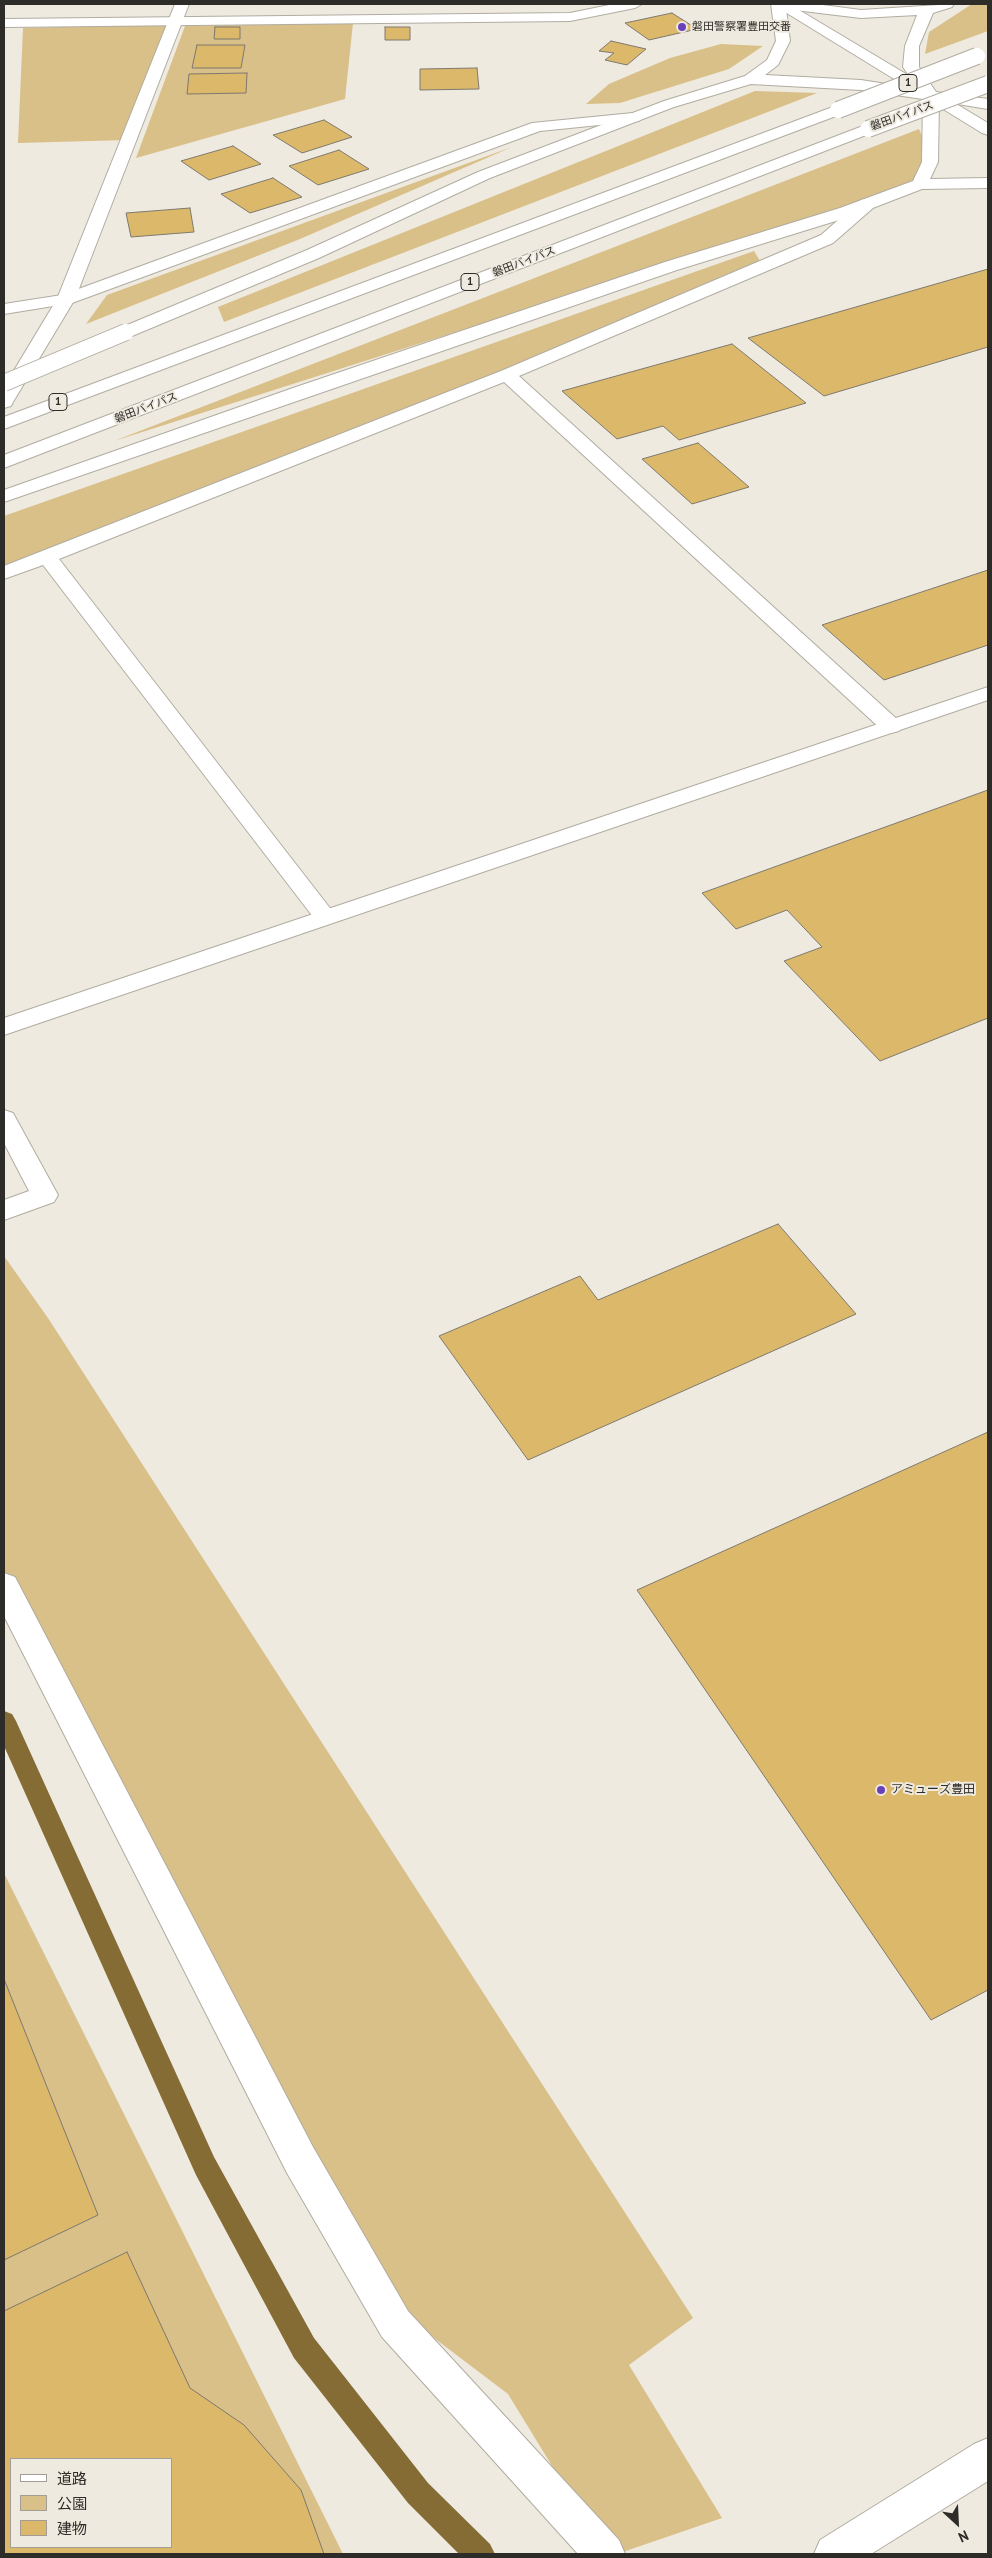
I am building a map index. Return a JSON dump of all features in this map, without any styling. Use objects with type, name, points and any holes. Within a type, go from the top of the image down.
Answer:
[{"type":"main road","points":[[4,402],[66,298],[182,4]]},
{"type":"main road","points":[[4,23],[570,17],[635,4]]},
{"type":"main road","points":[[780,4],[861,14],[927,10],[947,4]]},
{"type":"main road","points":[[4,383],[313,254],[484,175],[632,118],[750,79],[773,62],[783,41],[780,4]]},
{"type":"main road","points":[[780,4],[988,130]]},
{"type":"main road","points":[[920,184],[930,162],[931,96],[911,67],[912,46],[918,27],[927,10]]},
{"type":"main road","name":"1","points":[[4,423],[983,54]]},
{"type":"main road","points":[[750,79],[861,85],[988,104]]},
{"type":"main road","name":"磐田バイパス","points":[[4,462],[988,84]]},
{"type":"main road","points":[[4,309],[25,307],[66,298],[538,126],[632,118]]},
{"type":"main road","points":[[4,496],[61,474],[671,266],[867,204],[920,184],[988,182]]},
{"type":"main road","points":[[4,573],[507,375],[827,239],[867,204]]},
{"type":"main road","points":[[4,316],[25,307]]},
{"type":"main road","points":[[507,375],[891,726]]},
{"type":"main road","points":[[47,557],[325,917]]},
{"type":"main road","points":[[4,1028],[325,917],[988,693]]},
{"type":"main road","points":[[4,1119],[45,1195],[4,1210]]},
{"type":"main road","points":[[4,1586],[300,2160],[395,2324],[605,2554]]},
{"type":"main road","points":[[834,2554],[988,2458]]},
{"type":"green space","points":[[972,4],[988,4],[988,31],[925,54],[929,32]]},
{"type":"green space","points":[[353,23],[345,99],[136,158],[185,26]]},
{"type":"green space","points":[[173,24],[128,140],[18,143],[23,28]]},
{"type":"green space","points":[[721,44],[763,46],[729,69],[620,103],[586,104],[609,84],[670,58]]},
{"type":"green space","points":[[755,91],[817,93],[224,322],[218,307]]},
{"type":"green space","points":[[919,129],[930,154],[920,184],[114,441]]},
{"type":"green space","points":[[512,147],[300,239],[86,324],[107,295]]},
{"type":"green space","points":[[754,251],[763,266],[66,550],[4,566],[4,516]]},
{"type":"green space","points":[[4,1256],[48,1318],[693,2318],[629,2365],[722,2518],[617,2554],[606,2554],[508,2394],[380,2297],[4,1596]]},
{"type":"green space","points":[[4,1873],[343,2554],[4,2554]]},
{"type":"building","points":[[672,13],[697,29],[649,40],[625,23]]},
{"type":"building","points":[[215,27],[240,27],[240,39],[214,39]]},
{"type":"building","points":[[385,27],[410,27],[410,40],[385,40]]},
{"type":"building","points":[[611,41],[646,49],[627,65],[605,60],[614,53],[599,51]]},
{"type":"building","points":[[197,45],[245,45],[241,68],[192,68]]},
{"type":"building","points":[[477,68],[479,89],[420,90],[420,69]]},
{"type":"building","points":[[247,73],[246,93],[187,94],[189,74]]},
{"type":"building","points":[[324,120],[352,137],[302,153],[273,135]]},
{"type":"building","points":[[233,146],[261,164],[209,180],[181,161]]},
{"type":"building","points":[[339,150],[369,169],[318,185],[289,166]]},
{"type":"building","points":[[273,178],[302,197],[250,213],[221,194]]},
{"type":"building","points":[[190,208],[194,232],[131,237],[126,213]]},
{"type":"building","points":[[988,269],[988,347],[824,396],[748,338]]},
{"type":"building","points":[[732,344],[806,403],[679,440],[663,426],[617,439],[562,391]]},
{"type":"building","points":[[698,443],[749,487],[692,504],[642,459]]},
{"type":"building","points":[[988,570],[988,645],[884,680],[822,625]]},
{"type":"building","points":[[988,790],[988,1018],[880,1061],[784,961],[822,947],[787,910],[736,929],[702,893]]},
{"type":"building","points":[[778,1224],[856,1314],[528,1460],[439,1336],[580,1276],[598,1300]]},
{"type":"building","name":"アミューズ豊田","points":[[988,1432],[988,1990],[931,2020],[637,1590]]},
{"type":"building","points":[[4,1979],[98,2215],[4,2260]]},
{"type":"building","points":[[127,2252],[190,2388],[244,2425],[301,2490],[324,2554],[4,2554],[4,2311]]},
{"type":"waterway","points":[[4,1721],[205,2166],[304,2348],[418,2493],[480,2554]]},
{"type":"place","name":"磐田警察署豊田交番","points":[[682,27]]},
{"type":"place","name":"アミューズ豊田","points":[[881,1790]]}]
